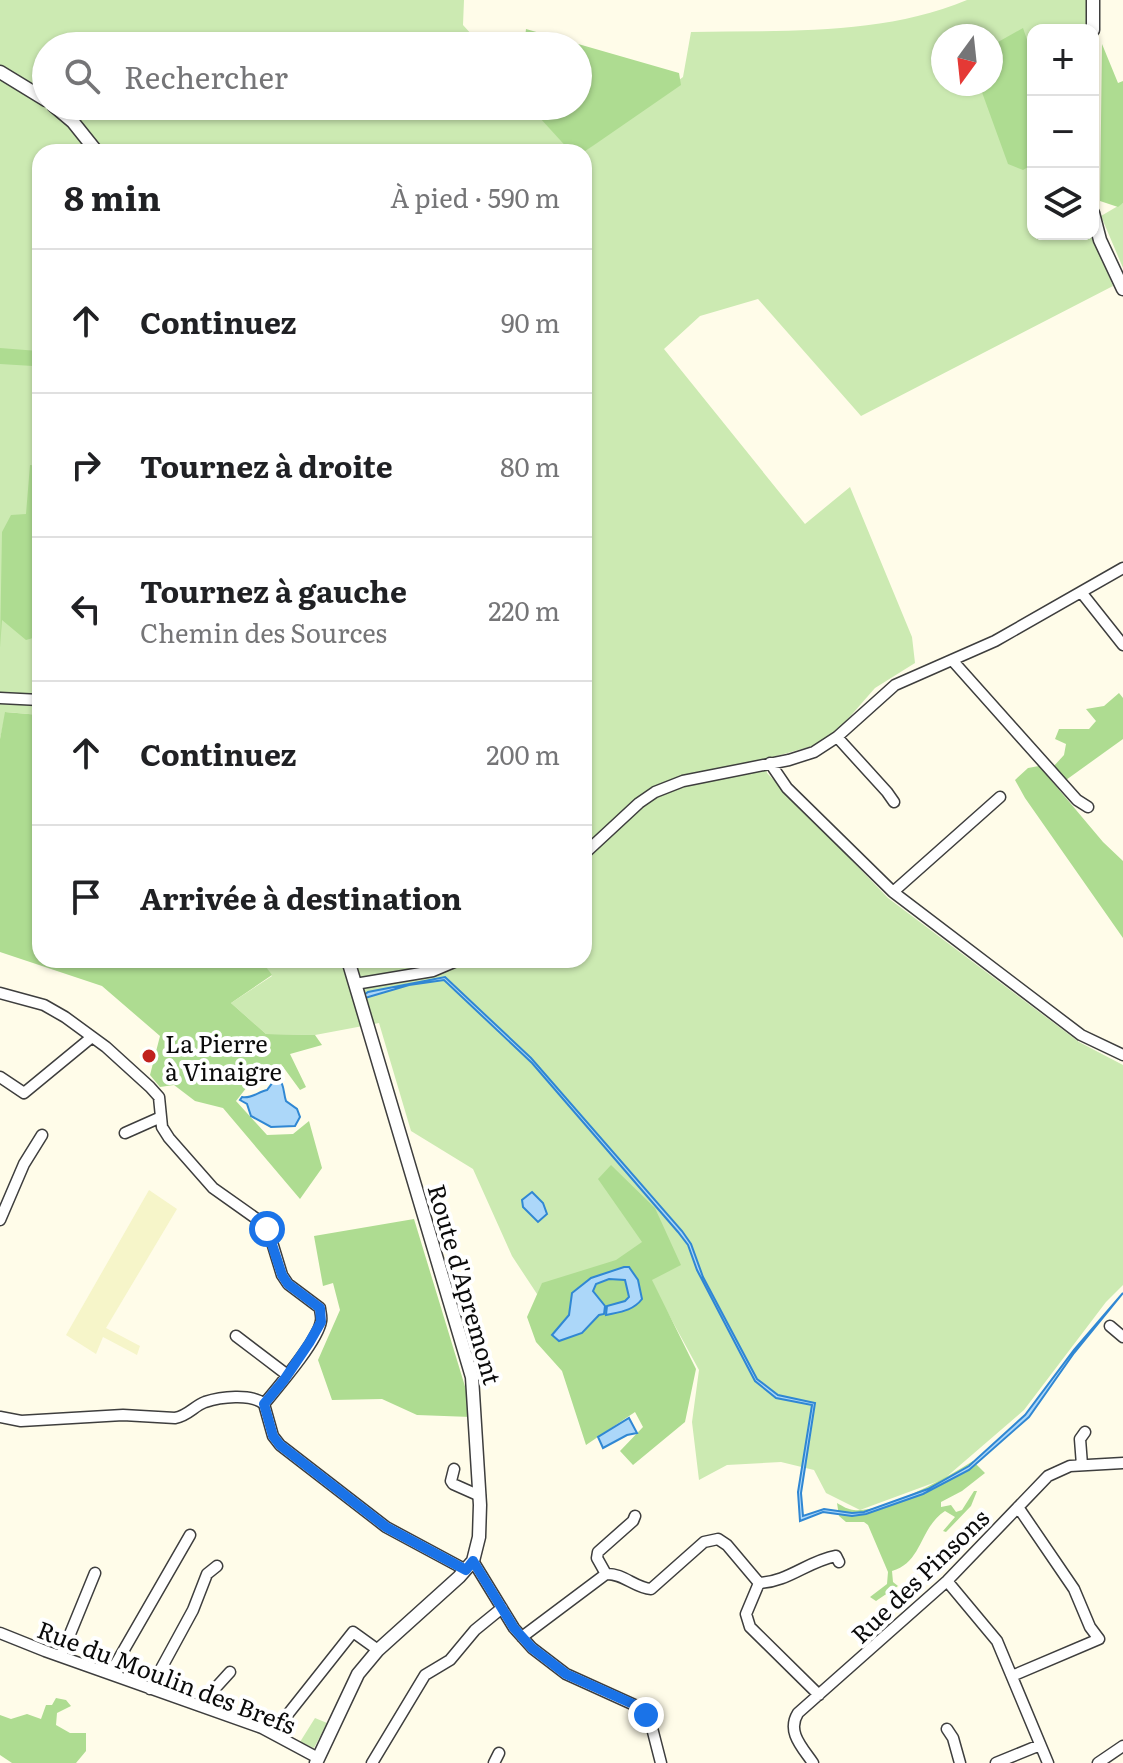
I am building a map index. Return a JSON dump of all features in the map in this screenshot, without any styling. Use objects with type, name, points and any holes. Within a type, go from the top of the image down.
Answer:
[{"type":"street","points":[[1093,0],[1093,24]]},
{"type":"street","points":[[0,72],[32,91]]},
{"type":"street","points":[[71,120],[91,144]]},
{"type":"street","points":[[1099,236],[1123,289]]},
{"type":"street","points":[[592,847],[639,803],[669,785],[803,756],[837,737],[895,685],[995,641],[1123,568]]},
{"type":"street","points":[[1081,592],[1123,645]]},
{"type":"street","points":[[952,660],[1077,800],[1088,807]]},
{"type":"street","points":[[0,698],[32,700]]},
{"type":"street","points":[[837,737],[894,802]]},
{"type":"street","points":[[770,763],[787,788],[893,892],[1081,1035],[1123,1055]]},
{"type":"street","points":[[893,892],[1000,797]]},
{"type":"street","name":"Route d'Apremont","points":[[350,968],[470,1369],[475,1400],[480,1496],[479,1537],[469,1565]]},
{"type":"street","points":[[355,984],[440,968]]},
{"type":"street","points":[[0,993],[44,1005],[92,1037],[150,1087],[159,1097],[161,1117],[169,1138],[213,1188],[254,1216],[267,1229],[288,1284],[320,1308],[321,1322],[294,1366],[264,1404]]},
{"type":"street","points":[[0,1077],[24,1093],[92,1037]]},
{"type":"street","points":[[125,1133],[161,1117]]},
{"type":"street","points":[[0,1220],[24,1164],[42,1135]]},
{"type":"street","points":[[1110,1326],[1123,1337]]},
{"type":"street","points":[[236,1336],[286,1374]]},
{"type":"street","points":[[0,1417],[21,1421],[123,1415],[175,1418],[215,1399],[255,1398],[264,1404],[273,1436],[280,1445],[386,1527],[469,1565],[522,1637],[546,1660],[566,1674],[641,1708],[651,1724],[661,1763]]},
{"type":"street","points":[[1082,1465],[1080,1439],[1085,1432]]},
{"type":"street","name":"Rue des Pinsons","points":[[813,1763],[798,1741],[793,1726],[798,1713],[947,1581],[1055,1471],[1082,1465],[1123,1463]]},
{"type":"street","points":[[454,1469],[453,1484],[480,1496]]},
{"type":"street","points":[[1012,1676],[1099,1639],[1090,1627],[1074,1589],[1018,1507]]},
{"type":"street","points":[[606,1574],[597,1558],[599,1549],[635,1516]]},
{"type":"street","points":[[110,1674],[190,1535]]},
{"type":"street","points":[[522,1637],[606,1574],[615,1574],[651,1589],[704,1542],[713,1539],[727,1545],[759,1583]]},
{"type":"street","points":[[759,1583],[784,1578],[822,1558],[836,1556],[839,1562]]},
{"type":"street","points":[[321,1761],[349,1690],[378,1650],[469,1565]]},
{"type":"street","points":[[150,1689],[193,1610],[207,1574],[217,1566]]},
{"type":"street","points":[[61,1656],[95,1573]]},
{"type":"street","points":[[947,1581],[997,1641],[1048,1763]]},
{"type":"street","points":[[759,1583],[747,1608],[746,1621],[819,1695]]},
{"type":"street","points":[[372,1763],[425,1675],[450,1660],[475,1630],[502,1608]]},
{"type":"street","points":[[273,1733],[353,1632],[378,1650]]},
{"type":"street","name":"Rue du Moulin des Brefs","points":[[0,1633],[273,1733],[321,1761]]},
{"type":"street","points":[[200,1705],[230,1672]]},
{"type":"street","points":[[947,1729],[960,1763]]},
{"type":"street","points":[[996,1763],[1040,1745]]},
{"type":"street","points":[[1098,1763],[1123,1746]]},
{"type":"green space","points":[[0,0],[464,0],[463,25],[469,32],[32,32],[32,120],[550,120],[572,144],[32,144],[32,714],[6,712],[0,739]]},
{"type":"green space","points":[[967,0],[1089,0],[1087,24],[1027,24],[1027,240],[1094,240],[1113,286],[861,416],[758,299],[700,316],[664,349],[805,524],[850,487],[912,637],[915,663],[875,688],[823,743],[766,759],[767,773],[888,898],[1079,1042],[1123,1065],[1123,1285],[1106,1302],[1024,1410],[944,1479],[860,1510],[826,1493],[814,1470],[781,1462],[727,1465],[699,1480],[692,1422],[699,1370],[639,1260],[537,1294],[512,1256],[473,1169],[411,1131],[379,1023],[315,1035],[266,1034],[231,1003],[272,976],[266,968],[592,968],[592,146],[683,77],[691,32],[832,29],[934,12]]},
{"type":"green space","points":[[1023,28],[1027,40],[1027,168],[1023,170],[1008,164],[983,96],[1003,96],[1003,39]]},
{"type":"green space","points":[[1102,44],[1118,83],[1123,81],[1123,203],[1118,207],[1100,201]]},
{"type":"green space","points":[[592,48],[679,73],[681,85],[592,146],[592,144],[564,144],[542,120],[592,120]]},
{"type":"green space","points":[[1123,203],[1123,268],[1101,216]]},
{"type":"green space","points":[[0,348],[32,351],[32,366],[0,364]]},
{"type":"green space","points":[[32,465],[32,638],[26,640],[2,620],[0,648],[2,532],[11,515],[26,514]]},
{"type":"green space","points":[[1119,693],[1123,698],[1123,739],[1066,780],[1053,767],[1064,755],[1066,744],[1055,739],[1059,729],[1089,729],[1096,721],[1086,709],[1104,706]]},
{"type":"green space","points":[[5,712],[32,714],[32,963],[0,952],[0,739]]},
{"type":"green space","points":[[1039,766],[1123,861],[1123,938],[1015,780],[1028,768]]},
{"type":"green space","points":[[48,968],[267,968],[272,975],[231,1003],[266,1034],[315,1035],[322,1045],[290,1054],[306,1087],[300,1090],[281,1064],[258,1073],[236,1101],[267,1135],[293,1134],[309,1121],[322,1168],[300,1199],[223,1108],[195,1101],[174,1085],[160,1087],[150,1075],[160,1036],[102,986]]},
{"type":"green space","points":[[611,1165],[655,1208],[681,1265],[652,1280],[696,1369],[685,1422],[633,1465],[620,1451],[643,1427],[635,1412],[586,1445],[562,1371],[536,1342],[527,1317],[542,1283],[616,1260],[642,1242],[598,1179]]},
{"type":"green space","points":[[149,1190],[177,1209],[106,1328],[140,1346],[137,1355],[103,1337],[96,1354],[66,1335]]},
{"type":"green space","points":[[414,1219],[467,1393],[471,1417],[417,1415],[382,1399],[332,1400],[318,1360],[340,1310],[333,1283],[323,1286],[314,1236]]},
{"type":"green space","points":[[973,1461],[985,1473],[941,1502],[941,1507],[951,1505],[956,1512],[962,1510],[977,1491],[971,1506],[946,1532],[943,1531],[955,1517],[945,1511],[937,1518],[916,1553],[902,1567],[892,1571],[893,1582],[898,1586],[876,1601],[870,1597],[887,1584],[888,1572],[868,1525],[864,1522],[846,1522],[839,1516],[837,1503],[854,1510],[881,1506],[932,1484]]},
{"type":"green space","points":[[56,1698],[66,1700],[71,1706],[57,1713],[56,1725],[70,1733],[86,1733],[86,1751],[76,1763],[12,1763],[0,1755],[0,1715],[11,1719],[27,1714],[41,1719],[46,1705],[52,1705]]},
{"type":"green space","points":[[315,1718],[327,1723],[314,1748],[300,1742]]},
{"type":"water","points":[[445,977],[531,1058],[682,1231],[757,1379],[778,1395],[815,1403],[801,1493],[803,1516],[824,1509],[864,1512],[928,1489],[969,1466],[1025,1415],[1074,1350],[1123,1293],[1074,1353],[1029,1417],[969,1470],[923,1494],[866,1514],[852,1516],[823,1512],[800,1521],[798,1492],[812,1405],[776,1398],[755,1381],[697,1270],[688,1245],[678,1232],[532,1063],[444,980],[409,985],[365,998],[364,995],[368,992]]},
{"type":"water","points":[[276,1078],[282,1085],[286,1101],[297,1109],[300,1117],[295,1126],[271,1127],[251,1116],[247,1104],[240,1100],[267,1090]]},
{"type":"water","points":[[532,1192],[543,1203],[547,1214],[538,1222],[523,1207],[522,1200]]},
{"type":"water","points":[[629,1267],[638,1280],[642,1299],[638,1303],[606,1315],[607,1306],[629,1297],[625,1280],[609,1279],[596,1284],[593,1291],[605,1306],[604,1314],[599,1315],[582,1333],[559,1341],[552,1335],[569,1315],[572,1293],[591,1278]]},
{"type":"water","points":[[629,1418],[637,1433],[603,1448],[598,1437]]},
{"type":"place","name":"La Pierre à Vinaigre","points":[[149,1056]]},
{"type":"route","points":[[267,1229],[282,1275],[288,1284],[320,1308],[321,1322],[294,1366],[264,1404],[273,1436],[280,1445],[386,1527],[466,1570],[473,1561],[514,1628],[532,1648],[557,1669],[641,1708],[646,1715]]}]
